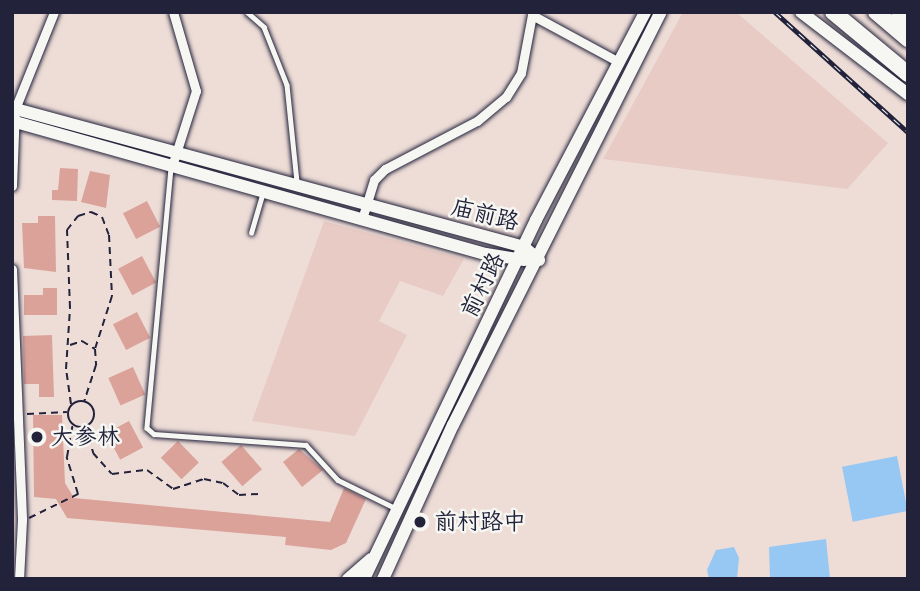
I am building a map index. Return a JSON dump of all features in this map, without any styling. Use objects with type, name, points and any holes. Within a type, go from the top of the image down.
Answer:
[{"type":"highway","points":[[833,12],[908,74]]},
{"type":"highway","points":[[876,12],[908,39]]},
{"type":"highway","points":[[899,12],[908,24]]},
{"type":"street","points":[[12,186],[13,115],[54,12]]},
{"type":"street","points":[[172,159],[196,91],[173,12]]},
{"type":"street","name":"前村路","points":[[364,579],[524,247],[645,12]]},
{"type":"street","name":"前村路","points":[[386,579],[389,565],[453,425],[539,260],[661,12]]},
{"type":"street","points":[[800,12],[908,94]]},
{"type":"street","points":[[362,219],[374,180],[385,169],[477,121],[506,97],[521,73],[532,16],[619,62]]},
{"type":"street","name":"庙前路","points":[[13,115],[172,159],[297,186],[524,247],[539,260]]},
{"type":"street","name":"庙前路","points":[[172,159],[264,191],[362,219],[518,260],[539,260]]},
{"type":"street","points":[[12,269],[22,520],[19,579]]},
{"type":"street","points":[[348,579],[376,554]]},
{"type":"lane","points":[[247,12],[264,27],[287,85],[297,186]]},
{"type":"lane","points":[[172,159],[147,428],[154,434],[306,445],[338,480],[398,509]]},
{"type":"lane","points":[[251,233],[264,191]]},
{"type":"path","points":[[22,520],[44,514],[78,494],[67,457],[73,424],[68,412],[71,404],[66,369],[69,345],[67,230],[78,216],[91,212],[106,223],[112,296],[95,349],[96,365],[84,401]]},
{"type":"path","points":[[69,345],[82,341],[95,349]]},
{"type":"path","points":[[71,404],[84,401]]},
{"type":"path","points":[[84,401],[94,412],[86,426],[93,453],[113,474],[148,470],[173,489],[204,479],[223,483],[239,495],[259,494]]},
{"type":"path","points":[[18,414],[68,412]]},
{"type":"path","points":[[73,424],[86,426]]},
{"type":"shaded area","points":[[683,12],[736,12],[888,143],[847,189],[603,159]]},
{"type":"shaded area","points":[[324,221],[464,259],[443,296],[400,281],[379,321],[407,335],[355,436],[252,421]]},
{"type":"water","points":[[897,456],[908,511],[853,522],[842,467]]},
{"type":"water","points":[[826,539],[830,579],[770,579],[769,547]]},
{"type":"water","points":[[734,547],[739,558],[737,579],[709,579],[707,570],[716,550]]},
{"type":"building","points":[[60,168],[78,169],[77,201],[52,200],[52,190],[58,190]]},
{"type":"building","points":[[90,171],[110,175],[106,208],[81,202]]},
{"type":"building","points":[[147,201],[160,227],[136,239],[123,213]]},
{"type":"building","points":[[38,216],[55,216],[56,272],[24,268],[22,223],[38,223]]},
{"type":"building","points":[[142,256],[156,282],[132,295],[118,269]]},
{"type":"building","points":[[43,288],[57,288],[57,315],[24,315],[24,295],[43,295]]},
{"type":"building","points":[[137,312],[150,338],[126,350],[113,324]]},
{"type":"building","points":[[52,335],[54,397],[39,397],[39,384],[24,384],[23,336]]},
{"type":"building","points":[[133,367],[145,394],[121,405],[108,378]]},
{"type":"building","points":[[33,415],[62,415],[65,483],[74,498],[330,522],[344,488],[366,499],[346,543],[331,550],[285,545],[286,537],[67,518],[56,499],[34,497]]},
{"type":"building","points":[[129,421],[143,447],[120,460],[106,433]]},
{"type":"building","points":[[178,441],[199,463],[182,479],[161,458]]},
{"type":"building","points":[[241,445],[262,469],[242,486],[221,462]]},
{"type":"building","points":[[299,449],[323,470],[302,487],[283,462]]},
{"type":"railway","points":[[775,12],[908,132]]},
{"type":"place","name":"大参林","points":[[37,437]]},
{"type":"place","name":"前村路中","points":[[420,522]]}]
